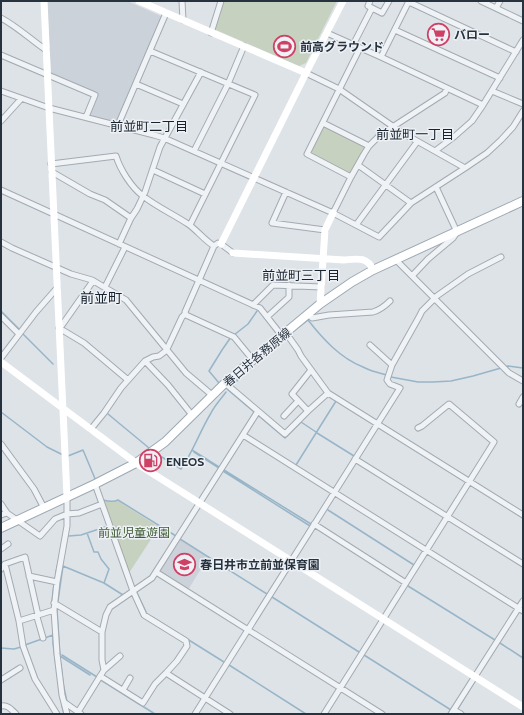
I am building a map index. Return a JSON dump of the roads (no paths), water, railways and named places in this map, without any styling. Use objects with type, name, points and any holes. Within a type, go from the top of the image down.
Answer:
[{"type":"main road","name":"春日井各務原線","points":[[1,528],[136,463],[165,442],[225,383],[320,304],[352,282],[396,259],[523,201]]},
{"type":"street","points":[[44,1],[67,497],[67,526],[57,582],[54,610],[57,654],[67,714]]},
{"type":"street","points":[[138,1],[306,73],[339,90],[417,142],[465,168]]},
{"type":"street","points":[[182,1],[183,20]]},
{"type":"street","points":[[211,33],[221,1]]},
{"type":"street","points":[[91,429],[121,388],[145,362],[153,357],[159,356],[167,349],[182,316],[185,314],[198,280],[254,178],[343,1]]},
{"type":"street","points":[[370,1],[368,6],[382,13],[389,1]]},
{"type":"street","points":[[381,57],[409,1],[516,52]]},
{"type":"street","points":[[481,1],[523,21]]},
{"type":"street","points":[[496,8],[500,1]]},
{"type":"street","points":[[353,45],[372,8]]},
{"type":"street","points":[[118,125],[166,13]]},
{"type":"street","points":[[1,18],[46,50]]},
{"type":"street","points":[[395,30],[500,78]]},
{"type":"street","points":[[327,33],[483,105]]},
{"type":"street","points":[[435,151],[455,136],[472,120],[492,91],[523,40]]},
{"type":"street","points":[[194,151],[228,84],[244,46]]},
{"type":"street","points":[[351,177],[307,154],[360,48]]},
{"type":"street","points":[[150,51],[255,95],[190,225]]},
{"type":"street","points":[[1,55],[95,95],[86,117]]},
{"type":"street","points":[[119,244],[143,196],[164,138],[201,72]]},
{"type":"street","points":[[136,84],[183,104]]},
{"type":"street","points":[[320,304],[325,230],[351,177],[369,146],[380,135],[444,93],[447,88]]},
{"type":"street","points":[[1,91],[49,108],[154,134],[333,213],[378,237],[411,203],[487,153],[513,127],[523,111]]},
{"type":"street","points":[[492,91],[523,104]]},
{"type":"street","points":[[1,121],[21,98]]},
{"type":"street","points":[[323,123],[369,146]]},
{"type":"street","points":[[356,225],[417,142]]},
{"type":"street","points":[[51,164],[116,156],[118,163],[133,187],[143,196],[190,225],[208,242],[233,253],[344,260],[361,259],[367,262],[373,270]]},
{"type":"street","points":[[358,165],[411,203]]},
{"type":"street","points":[[153,170],[205,194]]},
{"type":"street","points":[[52,172],[90,194],[105,200],[131,218]]},
{"type":"street","points":[[412,276],[428,259],[453,238],[456,232],[436,187]]},
{"type":"street","points":[[1,190],[260,308],[284,334],[328,393],[523,515]]},
{"type":"street","points":[[286,192],[272,223],[325,230]]},
{"type":"street","points":[[1,242],[56,268],[93,281],[126,300],[186,373],[212,395]]},
{"type":"street","points":[[105,287],[125,247]]},
{"type":"street","points":[[195,714],[400,388],[390,384],[387,380],[392,365],[422,311],[435,298],[468,274],[501,257]]},
{"type":"street","points":[[396,259],[509,373],[523,381]]},
{"type":"street","points":[[60,328],[93,281]]},
{"type":"street","points":[[253,305],[273,285],[321,287]]},
{"type":"street","points":[[267,317],[289,297],[289,286]]},
{"type":"street","points":[[1,358],[36,312],[57,288]]},
{"type":"street","points":[[308,314],[312,318],[329,315],[373,312],[383,308],[390,301]]},
{"type":"street","points":[[185,314],[234,337],[253,360]]},
{"type":"street","points":[[1,316],[19,334]]},
{"type":"street","points":[[60,328],[84,343],[128,380]]},
{"type":"street","points":[[370,345],[392,365]]},
{"type":"street","points":[[1,362],[136,463],[523,707]]},
{"type":"street","points":[[145,362],[168,385],[192,415]]},
{"type":"street","points":[[308,411],[292,394],[311,370]]},
{"type":"street","points":[[225,383],[285,434],[328,393]]},
{"type":"street","points":[[519,404],[523,397]]},
{"type":"street","points":[[284,416],[298,400]]},
{"type":"street","points":[[324,714],[494,442],[449,404],[418,428]]},
{"type":"street","points":[[104,670],[102,660],[102,632],[106,615],[110,607],[152,578],[258,411]]},
{"type":"street","points":[[243,435],[521,609]]},
{"type":"street","points":[[1,444],[34,489],[44,508]]},
{"type":"street","points":[[355,459],[523,564]]},
{"type":"street","points":[[95,484],[133,591],[144,615],[186,641],[187,646],[177,661],[155,684],[143,703],[100,676]]},
{"type":"street","points":[[1,504],[7,513],[40,536],[55,519],[67,514],[79,513],[102,504]]},
{"type":"street","points":[[1,515],[7,513]]},
{"type":"street","points":[[314,524],[406,582]]},
{"type":"street","points":[[1,549],[8,544]]},
{"type":"street","points":[[1,569],[5,564],[25,557],[38,615],[37,617],[43,638]]},
{"type":"street","points":[[5,564],[19,621],[23,646],[35,680],[57,714]]},
{"type":"street","points":[[156,572],[382,714]]},
{"type":"street","points":[[29,576],[57,582]]},
{"type":"street","points":[[461,714],[453,712],[475,676],[521,609],[523,601]]},
{"type":"street","points":[[54,603],[102,632]]},
{"type":"street","points":[[19,621],[54,610]]},
{"type":"street","points":[[64,702],[80,713],[104,670],[120,656]]},
{"type":"street","points":[[1,680],[20,668]]},
{"type":"street","points":[[166,674],[230,714]]},
{"type":"street","points":[[123,690],[130,678]]},
{"type":"street","points":[[1,706],[11,709],[16,714]]},
{"type":"waterway","points":[[1,311],[19,329]]},
{"type":"waterway","points":[[234,335],[248,324],[257,311]]},
{"type":"waterway","points":[[296,329],[308,320],[326,341],[347,359],[369,370],[387,375]]},
{"type":"waterway","points":[[23,334],[53,364]]},
{"type":"waterway","points":[[219,383],[209,371],[231,337]]},
{"type":"waterway","points":[[391,377],[418,382],[451,381],[508,366],[523,368]]},
{"type":"waterway","points":[[236,382],[248,369]]},
{"type":"waterway","points":[[227,389],[285,438],[301,422],[316,432]]},
{"type":"waterway","points":[[157,454],[181,469],[203,427],[216,405],[226,392]]},
{"type":"waterway","points":[[296,465],[336,401]]},
{"type":"waterway","points":[[1,412],[47,447],[63,455]]},
{"type":"waterway","points":[[108,414],[149,448]]},
{"type":"waterway","points":[[317,433],[354,456]]},
{"type":"waterway","points":[[68,456],[83,450],[96,481]]},
{"type":"waterway","points":[[192,450],[219,467]]},
{"type":"waterway","points":[[194,452],[219,468]]},
{"type":"waterway","points":[[223,470],[310,526]]},
{"type":"waterway","points":[[224,470],[311,524]]},
{"type":"waterway","points":[[103,500],[118,500],[176,536]]},
{"type":"waterway","points":[[328,510],[414,565],[410,572]]},
{"type":"waterway","points":[[69,536],[81,535],[108,526]]},
{"type":"waterway","points":[[87,533],[94,552],[98,552],[101,559],[109,569],[104,583]]},
{"type":"waterway","points":[[180,539],[267,594]]},
{"type":"waterway","points":[[56,572],[60,554]]},
{"type":"waterway","points":[[58,601],[63,566],[104,583],[123,595],[125,594]]},
{"type":"waterway","points":[[52,601],[54,584]]},
{"type":"waterway","points":[[408,586],[495,640]]},
{"type":"waterway","points":[[137,593],[146,612]]},
{"type":"waterway","points":[[272,597],[359,652]]},
{"type":"waterway","points":[[59,608],[57,610],[60,656],[90,675]]},
{"type":"waterway","points":[[152,617],[224,662]]},
{"type":"waterway","points":[[53,625],[53,644],[56,665]]},
{"type":"waterway","points":[[25,645],[53,635]]},
{"type":"waterway","points":[[500,643],[523,658]]},
{"type":"waterway","points":[[1,648],[14,649],[21,647]]},
{"type":"waterway","points":[[62,655],[97,677]]},
{"type":"waterway","points":[[364,655],[451,710]]},
{"type":"waterway","points":[[61,664],[67,702]]},
{"type":"waterway","points":[[229,665],[306,714]]},
{"type":"waterway","points":[[101,680],[155,714]]},
{"type":"waterway","points":[[457,710],[475,681]]},
{"type":"waterway","points":[[62,706],[64,714]]},
{"type":"place","name":"バロー","points":[[439,34]]},
{"type":"place","name":"前高グラウンド","points":[[285,46]]},
{"type":"place","name":"ENEOS","points":[[150,461]]},
{"type":"place","name":"春日井市立前並保育園","points":[[184,564]]},
{"type":"district","name":"前並町二丁目","points":[[149,126]]},
{"type":"district","name":"前並町一丁目","points":[[415,134]]},
{"type":"district","name":"前並町三丁目","points":[[301,275]]},
{"type":"district","name":"前並町","points":[[101,298]]},
{"type":"park label","name":"前並児童遊園","points":[[134,532]]}]
